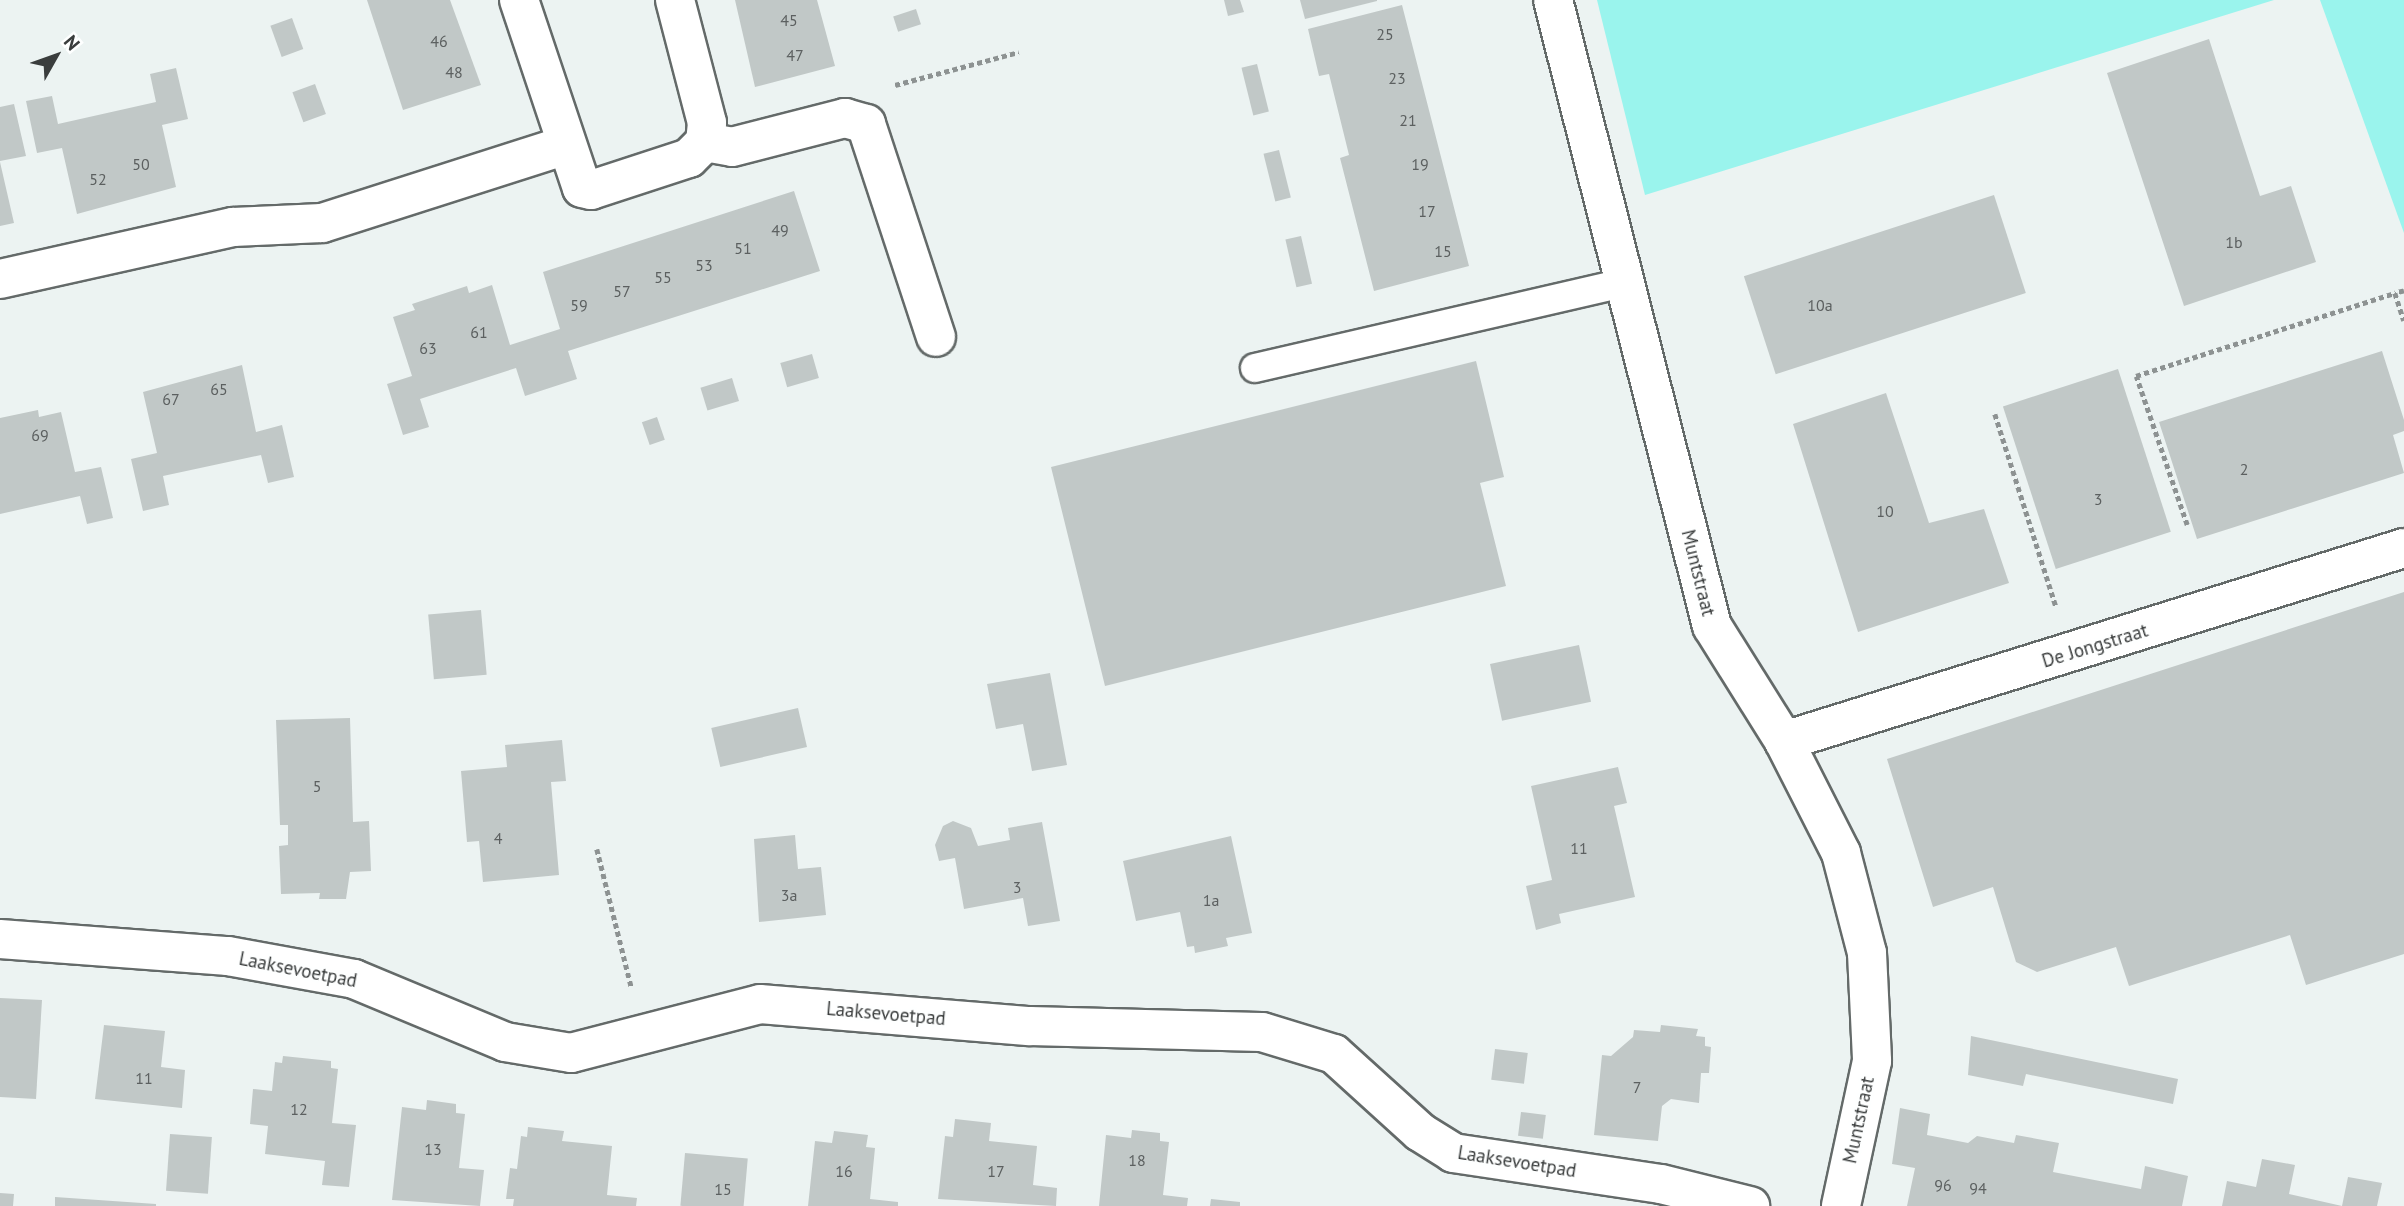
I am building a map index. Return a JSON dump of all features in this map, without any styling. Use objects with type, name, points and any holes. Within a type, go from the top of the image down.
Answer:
[{"type":"street","points":[[519,0],[577,181],[591,190],[689,159],[705,142],[707,123],[675,0]]},
{"type":"street","name":"Muntstraat","points":[[1553,0],[1712,626],[1784,741],[1841,853],[1867,953],[1872,1061],[1841,1206]]},
{"type":"street","points":[[705,142],[732,147],[856,119],[872,135],[936,337]]},
{"type":"street","points":[[0,279],[233,227],[322,223],[566,145]]},
{"type":"street","name":"De Jongstraat","points":[[1784,741],[2404,548]]},
{"type":"street","name":"Laaksevoetpad","points":[[0,939],[228,956],[354,979],[505,1042],[571,1053],[760,1004],[1030,1026],[1262,1032],[1334,1054],[1420,1132],[1453,1153],[1661,1184],[1750,1206]]},
{"type":"lane","points":[[1255,368],[1624,283]]},
{"type":"path","points":[[856,119],[864,94],[1019,52]]},
{"type":"path","points":[[2187,524],[2136,376],[2404,291]]},
{"type":"path","points":[[2395,293],[2404,321]]},
{"type":"path","points":[[1995,414],[2071,653]]},
{"type":"path","points":[[597,849],[643,1034]]},
{"type":"shaded area","points":[[1597,0],[2274,0],[1645,195]]},
{"type":"shaded area","points":[[2320,0],[2404,0],[2404,233]]},
{"type":"building","points":[[367,0],[450,0],[481,85],[403,110]]},
{"type":"building","points":[[735,0],[817,0],[835,66],[755,87]]},
{"type":"building","points":[[1224,0],[1240,0],[1244,12],[1228,16]]},
{"type":"building","points":[[1300,0],[1377,0],[1377,1],[1305,19]]},
{"type":"building","points":[[1402,5],[1469,266],[1374,291],[1340,158],[1349,155],[1329,74],[1319,76],[1308,29]]},
{"type":"building","points":[[916,9],[921,24],[898,32],[893,16]]},
{"type":"building","points":[[292,18],[303,49],[282,57],[270,26]]},
{"type":"building","points":[[2209,39],[2260,196],[2291,186],[2316,262],[2184,306],[2107,73]]},
{"type":"building","points":[[1257,64],[1269,112],[1253,115],[1241,68]]},
{"type":"building","points":[[176,68],[188,119],[162,125],[176,187],[77,214],[62,148],[37,153],[26,101],[52,96],[58,124],[156,102],[150,74]]},
{"type":"building","points":[[315,84],[326,114],[303,122],[292,92]]},
{"type":"building","points":[[14,104],[26,156],[0,161],[0,107]]},
{"type":"building","points":[[1279,150],[1291,198],[1275,201],[1263,154]]},
{"type":"building","points":[[0,162],[14,223],[0,226]]},
{"type":"building","points":[[794,191],[820,271],[568,351],[577,379],[525,396],[516,368],[420,399],[429,427],[403,435],[387,384],[412,376],[393,317],[415,310],[412,304],[467,286],[469,293],[492,285],[510,345],[560,329],[543,272]]},
{"type":"building","points":[[1994,195],[2026,293],[1776,374],[1744,276]]},
{"type":"building","points":[[1301,236],[1312,284],[1296,287],[1285,240]]},
{"type":"building","points":[[2382,351],[2404,420],[2404,431],[2393,435],[2404,473],[2197,539],[2159,422]]},
{"type":"building","points":[[812,354],[819,378],[787,387],[780,363]]},
{"type":"building","points":[[1476,361],[1504,477],[1480,483],[1506,586],[1105,686],[1051,467]]},
{"type":"building","points":[[242,365],[256,432],[282,425],[294,477],[268,483],[261,455],[163,476],[169,505],[143,511],[131,459],[157,453],[143,392]]},
{"type":"building","points":[[2118,369],[2171,532],[2056,569],[2003,406]]},
{"type":"building","points":[[732,378],[739,401],[707,411],[700,388]]},
{"type":"building","points":[[1886,393],[1929,523],[1984,509],[2009,583],[1858,632],[1793,424]]},
{"type":"building","points":[[38,410],[39,417],[61,412],[75,472],[101,467],[113,518],[87,524],[80,496],[0,514],[0,418]]},
{"type":"building","points":[[657,417],[665,440],[650,445],[642,422]]},
{"type":"building","points":[[2404,592],[2404,954],[2306,985],[2290,935],[2129,986],[2116,947],[2037,972],[2016,962],[1993,887],[1933,907],[1887,759]]},
{"type":"building","points":[[481,610],[487,675],[434,679],[428,615]]},
{"type":"building","points":[[1579,645],[1591,702],[1502,721],[1490,664]]},
{"type":"building","points":[[1050,673],[1067,765],[1032,771],[1023,724],[996,729],[987,684]]},
{"type":"building","points":[[798,708],[807,747],[720,767],[711,728]]},
{"type":"building","points":[[350,718],[353,822],[369,821],[371,871],[350,872],[346,899],[319,899],[320,893],[281,894],[279,846],[288,845],[288,825],[280,825],[276,720]]},
{"type":"building","points":[[562,740],[566,781],[551,782],[559,875],[483,882],[479,841],[467,842],[461,771],[507,767],[505,745]]},
{"type":"building","points":[[1618,767],[1627,803],[1614,806],[1635,897],[1559,914],[1561,923],[1536,930],[1526,886],[1552,880],[1531,786]]},
{"type":"building","points":[[953,821],[971,828],[978,846],[1010,840],[1008,828],[1042,822],[1060,921],[1028,926],[1023,898],[964,909],[955,858],[939,861],[935,845],[943,826]]},
{"type":"building","points":[[795,835],[798,869],[821,867],[826,915],[759,922],[754,839]]},
{"type":"building","points":[[1231,836],[1252,933],[1226,938],[1228,946],[1195,953],[1194,946],[1187,947],[1180,912],[1136,921],[1123,861]]},
{"type":"building","points":[[0,998],[42,1000],[36,1099],[0,1097]]},
{"type":"building","points":[[104,1025],[165,1031],[161,1067],[185,1070],[182,1108],[95,1099]]},
{"type":"building","points":[[1661,1025],[1698,1029],[1696,1036],[1705,1037],[1705,1046],[1711,1047],[1709,1073],[1701,1073],[1699,1103],[1671,1099],[1662,1106],[1658,1141],[1594,1135],[1602,1055],[1611,1056],[1633,1037],[1634,1030],[1660,1032]]},
{"type":"building","points":[[1971,1036],[2178,1079],[2173,1104],[2026,1074],[2023,1086],[1968,1075]]},
{"type":"building","points":[[1495,1049],[1528,1053],[1524,1084],[1491,1080]]},
{"type":"building","points":[[283,1056],[331,1061],[331,1068],[338,1069],[332,1123],[356,1125],[349,1187],[322,1185],[325,1161],[265,1154],[268,1126],[250,1124],[253,1089],[272,1091],[275,1062],[282,1063]]},
{"type":"building","points":[[427,1100],[456,1104],[456,1113],[465,1114],[459,1168],[484,1170],[480,1206],[392,1200],[402,1107],[426,1110]]},
{"type":"building","points":[[1900,1108],[1930,1114],[1927,1135],[1968,1143],[1977,1136],[2014,1143],[2016,1135],[2059,1143],[2053,1172],[2141,1189],[2145,1166],[2188,1176],[2182,1206],[1907,1206],[1915,1168],[1892,1164]]},
{"type":"building","points":[[1521,1112],[1546,1115],[1543,1139],[1518,1136]]},
{"type":"building","points":[[955,1119],[991,1123],[989,1141],[1037,1146],[1033,1185],[1057,1188],[1056,1206],[938,1199],[945,1136],[953,1137]]},
{"type":"building","points":[[528,1127],[564,1131],[562,1141],[612,1146],[607,1195],[637,1198],[636,1206],[513,1206],[514,1199],[506,1199],[510,1168],[517,1169],[521,1136],[527,1137]]},
{"type":"building","points":[[1132,1130],[1160,1133],[1160,1141],[1169,1142],[1163,1195],[1188,1198],[1187,1206],[1099,1206],[1106,1135],[1131,1138]]},
{"type":"building","points":[[834,1131],[868,1135],[866,1147],[875,1148],[870,1199],[898,1202],[898,1206],[808,1206],[815,1141],[832,1143]]},
{"type":"building","points":[[170,1134],[212,1137],[208,1194],[166,1191]]},
{"type":"building","points":[[685,1153],[748,1158],[744,1206],[680,1206]]},
{"type":"building","points":[[2262,1159],[2295,1165],[2289,1194],[2342,1206],[2222,1206],[2227,1181],[2256,1187]]},
{"type":"building","points":[[2348,1177],[2382,1183],[2377,1206],[2342,1206]]},
{"type":"building","points":[[0,1193],[14,1194],[13,1206],[0,1206]]},
{"type":"building","points":[[55,1197],[156,1204],[156,1206],[55,1206]]},
{"type":"building","points":[[1211,1199],[1240,1202],[1240,1206],[1210,1206]]}]
